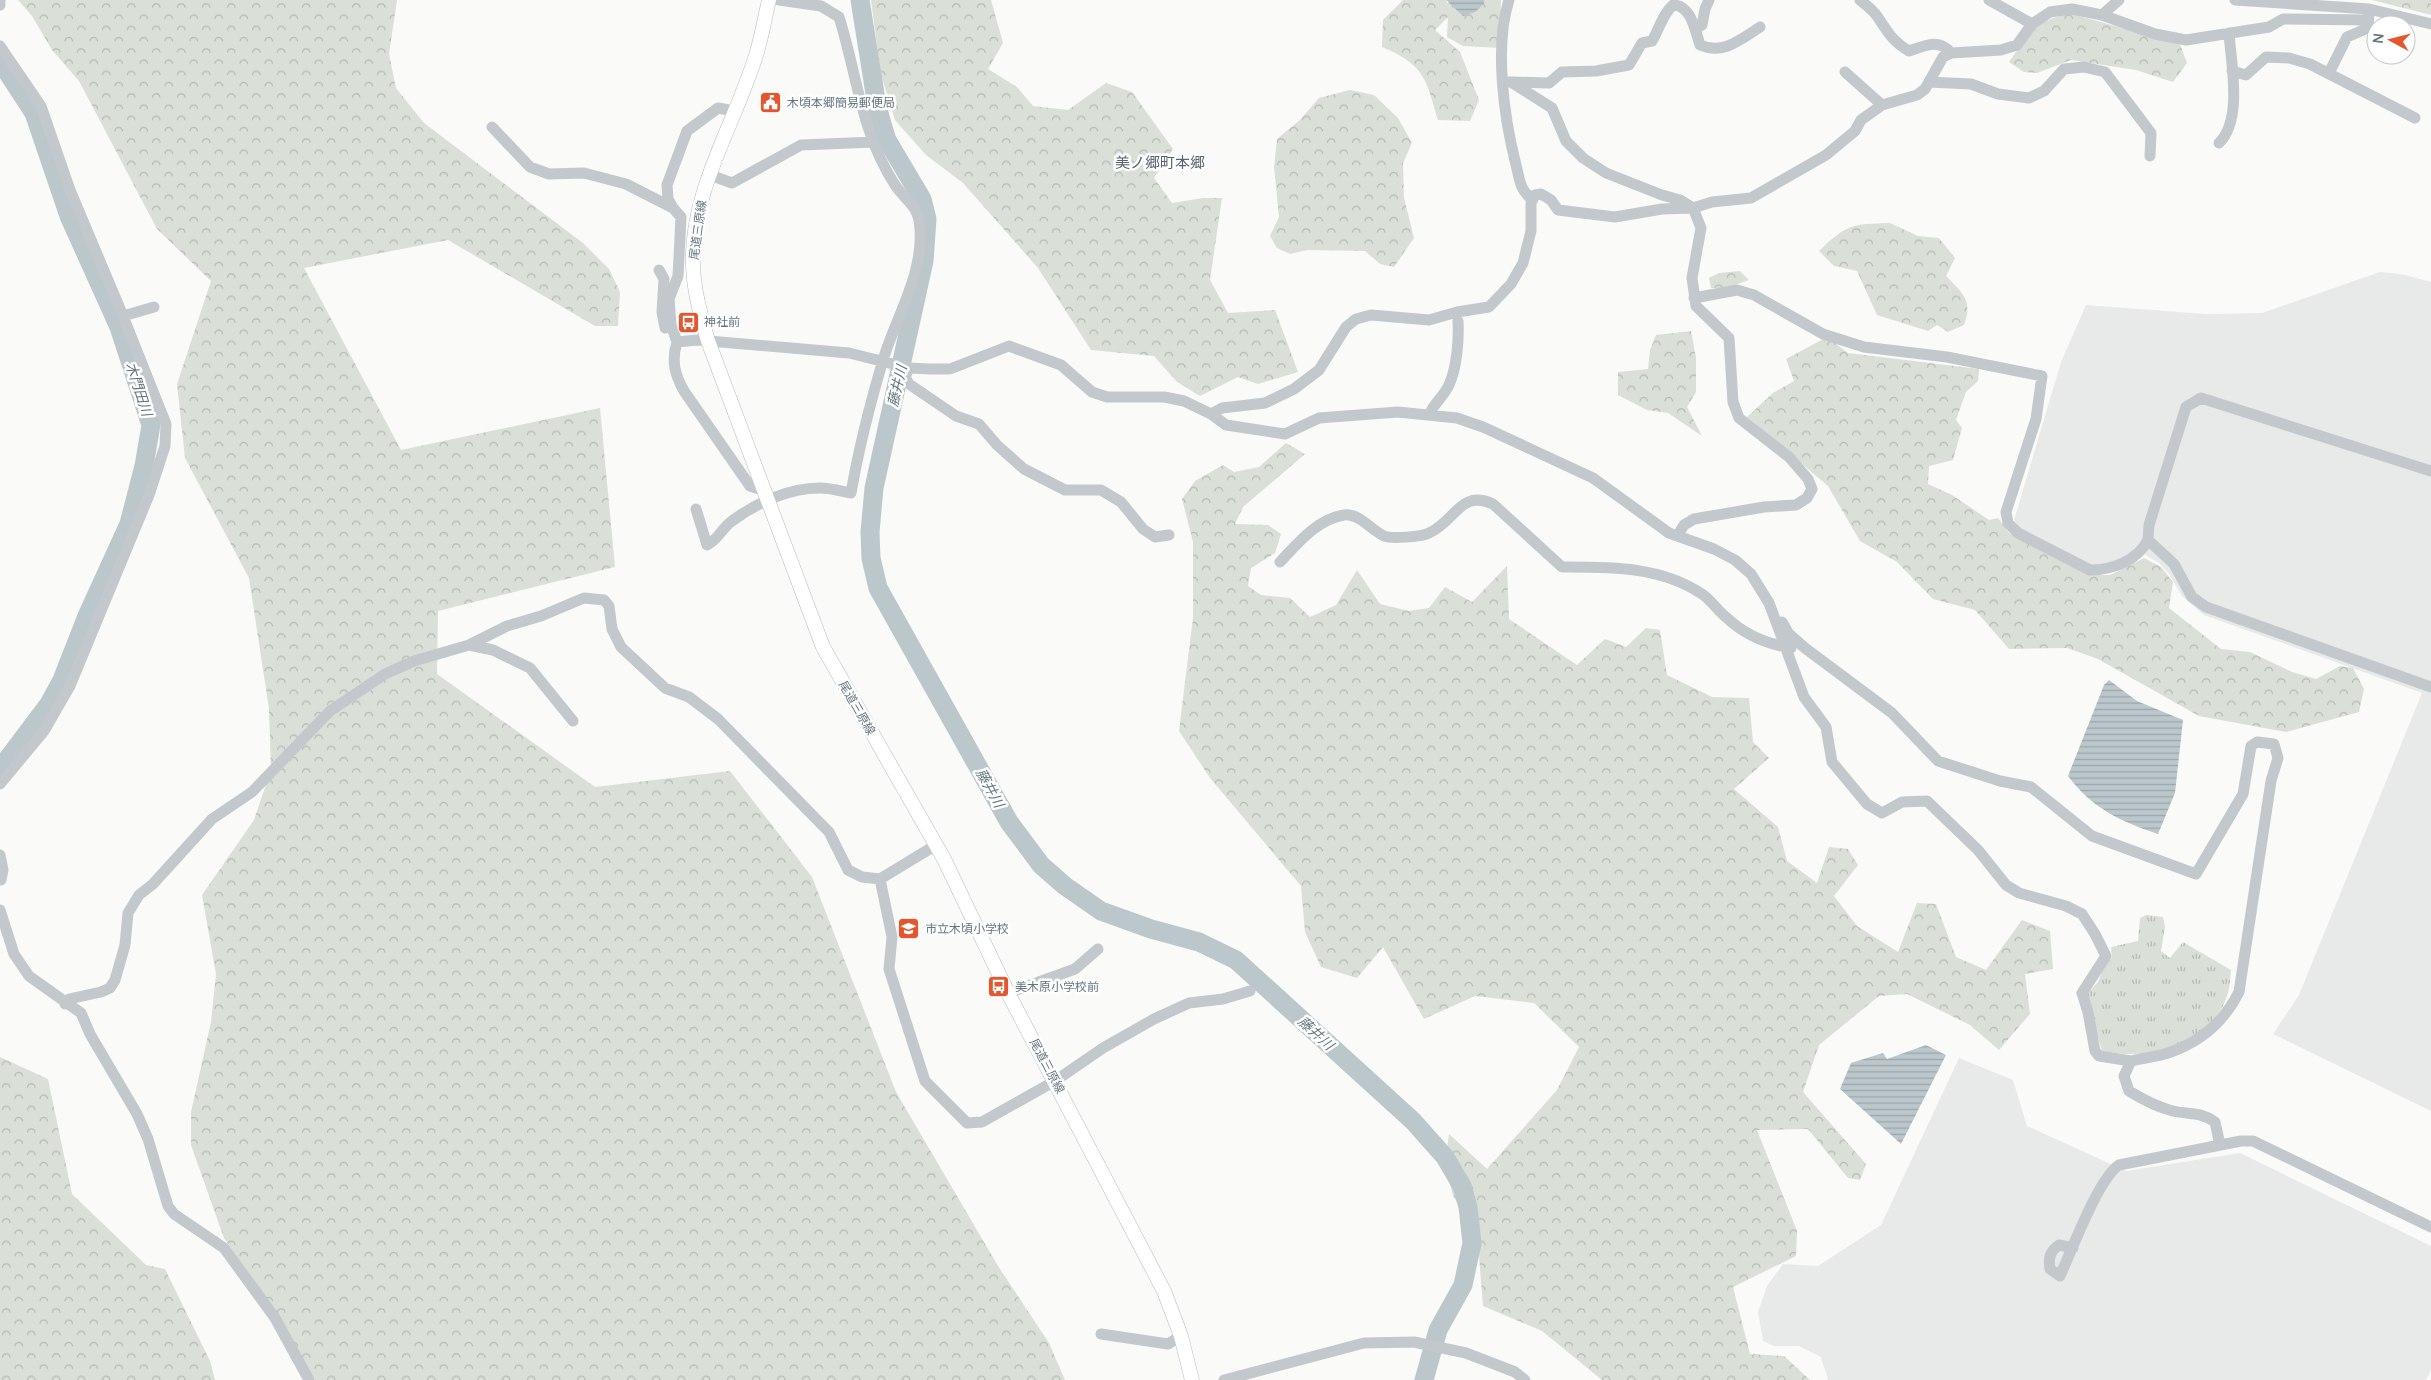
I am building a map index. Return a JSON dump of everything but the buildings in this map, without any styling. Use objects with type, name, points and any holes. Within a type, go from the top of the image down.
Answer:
[{"type":"main road","name":"尾道三原線","points":[[769,0],[757,52],[704,192],[696,227],[693,265],[697,302],[708,341],[764,496],[823,647],[936,845],[1008,993],[1164,1290],[1181,1336],[1192,1380]]},
{"type":"street","points":[[0,0],[0,5]]},
{"type":"street","points":[[696,508],[707,545],[713,543],[726,525],[764,496],[820,488],[851,493],[860,438],[876,392],[883,360],[917,266],[920,230],[916,208],[895,185],[863,118],[839,16],[821,6],[779,0]]},
{"type":"street","points":[[1509,0],[1503,43],[1507,82],[1504,102],[1509,139],[1522,187],[1532,200]]},
{"type":"street","points":[[1695,29],[1702,25],[1709,0]]},
{"type":"street","points":[[1860,0],[1877,15],[1885,31],[1899,45],[1909,51],[1935,43],[1946,46],[1952,53]]},
{"type":"street","points":[[1989,0],[2032,24]]},
{"type":"street","points":[[2102,15],[2119,0]]},
{"type":"street","points":[[2235,0],[2369,15]]},
{"type":"street","points":[[1507,82],[1549,83],[1562,72],[1596,71],[1629,65],[1642,43],[1652,41],[1660,29],[1664,14],[1673,5],[1680,5],[1686,10],[1700,45],[1710,49],[1727,48],[1760,27]]},
{"type":"street","points":[[1211,414],[1222,408],[1265,403],[1294,389],[1319,370],[1346,327],[1356,319],[1371,315],[1458,321],[1489,307],[1510,284],[1523,263],[1531,231],[1532,200],[1535,195],[1541,194],[1551,200],[1558,210],[1615,217],[1662,209],[1693,208],[1712,202],[1750,198],[1789,178],[1826,155],[1855,131],[1861,120],[1882,105],[1917,95],[1929,82],[1943,57],[1952,53],[2001,50],[2017,45],[2032,24],[2050,12],[2072,8],[2102,15],[2155,34],[2186,40],[2270,27],[2283,19],[2366,15]]},
{"type":"street","points":[[2416,22],[2431,24]]},
{"type":"street","points":[[2329,73],[2347,37],[2366,29]]},
{"type":"street","points":[[2219,143],[2226,136],[2231,117],[2234,86],[2229,33]]},
{"type":"street","points":[[0,46],[41,106],[70,190],[124,316],[166,424],[165,446],[149,495],[70,686],[44,731],[0,784]]},
{"type":"street","points":[[2232,71],[2246,75],[2266,57],[2288,58],[2310,64],[2415,118]]},
{"type":"street","points":[[1929,82],[1971,84],[1998,94],[2029,98],[2044,91],[2064,69],[2084,67],[2105,72],[2151,133],[2150,156]]},
{"type":"street","points":[[1845,72],[1882,105]]},
{"type":"street","points":[[1507,82],[1552,108],[1566,141],[1583,158],[1606,173],[1680,200],[1693,208],[1701,228],[1692,278],[1694,298],[1696,306],[1729,338],[1733,402],[1739,418],[1790,457],[1808,479],[1812,489],[1807,498],[1796,505],[1764,506],[1694,519],[1684,525],[1678,535]]},
{"type":"street","points":[[735,111],[718,108],[687,131],[667,185],[668,199],[681,217],[678,276],[669,299],[671,325],[676,342],[673,355],[676,376],[684,392],[750,486],[764,496]]},
{"type":"street","points":[[492,128],[530,167],[549,174],[584,174],[626,184],[673,208]]},
{"type":"street","points":[[710,175],[732,182],[801,145],[874,142]]},
{"type":"street","points":[[659,270],[664,279],[662,312],[667,335],[676,342],[708,341],[849,353],[909,368],[950,369],[1009,346],[1061,365],[1092,392],[1107,397],[1164,397],[1184,401],[1211,414],[1226,425],[1285,434],[1319,418],[1398,412],[1457,418],[1483,427],[1592,478],[1669,533],[1678,535],[1735,560],[1751,574],[1764,592],[1793,662],[1804,697],[1826,727],[1832,762],[1867,804],[1882,813],[1902,802],[1927,801],[1978,850],[2006,885],[2019,893],[2066,906],[2082,914],[2106,956],[2082,993],[2088,1012],[2095,1051],[2099,1056],[2131,1061],[2166,1054],[2192,1044],[2212,1029],[2231,1008],[2239,992],[2271,781],[2278,758],[2276,747],[2267,742],[2257,742],[2250,746],[2243,794],[2196,874],[2092,836],[2030,787],[2000,781],[1938,761],[1892,712],[1805,648],[1789,634],[1776,613],[1773,613]]},
{"type":"street","points":[[1694,298],[1737,290],[1754,295],[1823,334],[1864,347],[1947,357],[1984,366],[2042,376],[2036,419],[2006,512],[2008,523],[2018,533],[2090,570],[2102,570],[2124,563],[2143,549],[2148,540],[2149,525],[2186,407],[2201,398],[2431,471]]},
{"type":"street","points":[[124,316],[154,307]]},
{"type":"street","points":[[1429,320],[1457,312],[1489,307]]},
{"type":"street","points":[[1429,415],[1434,404],[1450,384],[1458,337],[1458,321]]},
{"type":"street","points":[[909,368],[905,377],[909,384],[956,416],[979,424],[997,445],[1024,469],[1065,490],[1101,490],[1120,502],[1143,529],[1155,537],[1169,535]]},
{"type":"street","points":[[1280,562],[1306,535],[1323,522],[1345,514],[1361,520],[1385,537],[1421,536],[1430,533],[1470,499],[1482,499],[1493,504],[1562,567],[1616,567],[1654,572],[1702,594],[1728,620],[1758,640],[1798,650],[1805,648]]},
{"type":"street","points":[[2148,540],[2174,564],[2192,597],[2206,607],[2431,687]]},
{"type":"street","points":[[65,1004],[68,999],[101,992],[110,988],[115,980],[125,946],[128,913],[139,895],[153,884],[212,819],[252,792],[330,711],[386,673],[414,661],[469,645],[507,626],[541,616],[584,598],[604,600],[609,606],[612,629],[621,647],[665,688],[689,697],[718,719],[828,832],[848,870],[862,877],[880,879],[936,845]]},
{"type":"street","points":[[469,645],[493,650],[530,668],[573,721]]},
{"type":"street","points":[[0,856],[3,870],[0,881]]},
{"type":"street","points":[[880,879],[892,937],[889,969],[926,1080],[967,1123],[982,1122],[1056,1082],[1103,1048],[1162,1015],[1189,1003],[1223,999],[1250,992]]},
{"type":"street","points":[[0,910],[14,954],[29,976],[65,1004],[81,1013],[90,1034],[137,1114],[148,1139],[168,1206],[174,1214],[224,1248],[275,1318],[309,1380]]},
{"type":"street","points":[[1008,993],[1074,970],[1098,949]]},
{"type":"street","points":[[2131,1061],[2124,1076],[2129,1091],[2146,1101],[2173,1111],[2204,1114],[2215,1122],[2220,1144]]},
{"type":"street","points":[[2073,1248],[2112,1170],[2119,1165],[2220,1144],[2253,1142],[2431,1228]]},
{"type":"street","points":[[1101,1334],[1168,1344],[1181,1336]]},
{"type":"street","points":[[1224,1380],[1364,1343],[1414,1342],[1449,1347],[1515,1372],[1525,1380]]},
{"type":"shaded area","points":[[1446,0],[1484,0],[1484,4],[1475,12],[1463,16]]},
{"type":"shaded area","points":[[2380,272],[2401,274],[2431,282],[2431,1111],[2273,1034],[2299,995],[2422,693],[2204,615],[2182,596],[2169,574],[2159,563],[2136,549],[2115,563],[2090,566],[2023,532],[2014,520],[2061,362],[2086,305],[2205,314],[2262,313]]},
{"type":"shaded area","points":[[2109,680],[2137,701],[2183,720],[2175,793],[2158,834],[2119,819],[2097,805],[2068,776],[2104,685]]},
{"type":"shaded area","points":[[1926,1045],[1946,1055],[1901,1144],[1840,1089],[1851,1063],[1883,1053],[1887,1059]]},
{"type":"shaded area","points":[[1959,1058],[2013,1080],[2027,1126],[2126,1171],[2240,1153],[2431,1246],[2431,1370],[2426,1380],[1828,1380],[1821,1357],[1799,1346],[1774,1346],[1763,1341],[1758,1312],[1767,1286],[1783,1264],[1818,1266],[1881,1225]]},
{"type":"green space","points":[[18,0],[397,0],[389,54],[396,88],[424,123],[583,243],[609,269],[620,292],[618,326],[595,326],[448,240],[304,268],[401,450],[600,408],[615,567],[438,611],[437,674],[595,787],[730,771],[812,877],[896,1092],[998,1266],[1049,1343],[1065,1380],[315,1380],[285,1326],[224,1238],[191,1145],[191,1112],[211,1022],[216,974],[202,895],[254,820],[271,770],[269,709],[249,578],[185,458],[177,384],[211,281],[157,229],[79,81],[52,50],[32,16]]},
{"type":"green space","points":[[871,0],[991,0],[1003,43],[988,69],[1017,87],[1033,106],[1068,110],[1106,83],[1132,92],[1173,149],[1154,178],[1172,203],[1203,198],[1222,198],[1210,280],[1228,313],[1275,310],[1298,372],[1258,384],[1238,377],[1200,396],[1177,382],[1154,356],[1091,350],[1038,268],[963,183],[926,155],[895,120],[881,75]]},
{"type":"green space","points":[[1403,0],[1446,0],[1447,3],[1484,4],[1484,0],[1501,0],[1499,48],[1463,46],[1447,37],[1448,17],[1435,30],[1460,52],[1479,100],[1470,121],[1438,120],[1422,75],[1407,60],[1382,47],[1383,20]]},
{"type":"green space","points":[[2372,0],[2431,0],[2431,15]]},
{"type":"green space","points":[[2072,14],[2180,44],[2187,63],[2173,82],[2136,70],[2071,60],[2037,73],[2024,72],[2009,62],[2034,29],[2059,16]]},
{"type":"green space","points":[[1350,90],[1374,95],[1398,118],[1412,143],[1403,163],[1404,198],[1414,238],[1394,267],[1380,264],[1365,251],[1307,250],[1290,254],[1277,248],[1270,236],[1279,217],[1274,167],[1277,139],[1301,119],[1319,98]]},
{"type":"green space","points":[[1890,223],[1918,236],[1939,238],[1955,258],[1946,276],[1962,293],[1967,303],[1967,317],[1964,325],[1948,332],[1937,325],[1928,331],[1877,315],[1857,271],[1834,266],[1819,251],[1837,235],[1851,227]]},
{"type":"green space","points":[[1740,271],[1749,280],[1726,288],[1711,288],[1709,278],[1719,273]]},
{"type":"green space","points":[[1691,331],[1696,358],[1696,392],[1687,407],[1702,436],[1668,413],[1647,410],[1618,395],[1618,372],[1648,369],[1650,350],[1656,335]]},
{"type":"green space","points":[[1827,337],[1848,353],[1979,369],[1978,381],[1966,392],[1956,420],[1962,428],[1953,460],[1929,466],[1928,484],[1952,495],[1989,520],[1998,518],[2009,533],[2090,575],[2110,575],[2144,558],[2161,567],[2173,582],[2169,608],[2221,649],[2250,652],[2292,672],[2316,679],[2340,666],[2353,668],[2364,689],[2359,712],[2286,732],[2199,716],[2098,659],[2067,648],[2009,649],[1975,610],[1933,599],[1897,562],[1860,541],[1828,486],[1747,417],[1773,393],[1794,381],[1786,359]]},
{"type":"green space","points":[[1286,443],[1305,454],[1243,507],[1235,524],[1268,525],[1281,534],[1275,553],[1251,568],[1248,586],[1261,595],[1290,598],[1310,617],[1336,605],[1357,570],[1380,604],[1409,611],[1429,608],[1445,587],[1472,602],[1507,566],[1509,619],[1577,665],[1605,639],[1626,647],[1646,628],[1660,630],[1667,675],[1712,697],[1749,698],[1753,742],[1769,758],[1734,789],[1778,827],[1787,861],[1817,883],[1829,847],[1848,849],[1858,865],[1834,896],[1857,926],[1898,952],[1917,903],[1936,904],[1956,957],[1986,970],[2022,920],[2050,931],[2053,969],[2025,974],[2030,1014],[1999,1050],[1970,1025],[1907,994],[1879,996],[1819,1045],[1803,1092],[1866,1164],[1860,1180],[1848,1178],[1808,1129],[1757,1130],[1797,1231],[1796,1256],[1733,1287],[1750,1354],[1784,1356],[1810,1380],[1602,1380],[1542,1331],[1483,1306],[1477,1231],[1453,1196],[1445,1166],[1449,1134],[1487,1169],[1557,1090],[1579,1047],[1534,1003],[1475,996],[1424,1019],[1383,947],[1357,978],[1321,967],[1305,932],[1301,886],[1210,778],[1179,731],[1193,618],[1193,542],[1182,499],[1195,481],[1223,465],[1234,472],[1259,467]]},
{"type":"green space","points":[[2146,915],[2163,917],[2165,927],[2161,951],[2170,958],[2183,942],[2231,970],[2228,993],[2222,1007],[2213,1020],[2189,1039],[2174,1046],[2144,1053],[2126,1054],[2102,1051],[2086,995],[2098,982],[2105,964],[2112,958],[2111,947],[2138,941],[2140,918]]},
{"type":"green space","points":[[0,1057],[48,1079],[72,1194],[146,1265],[165,1269],[210,1361],[215,1380],[0,1380]]},
{"type":"waterway","name":"藤井川","points":[[860,0],[877,106],[882,124],[887,140],[922,199],[927,219],[924,261],[874,488],[870,532],[871,558],[878,588],[1009,822],[1041,865],[1065,886],[1101,911],[1151,929],[1199,942],[1236,960],[1413,1121],[1445,1157],[1462,1186],[1468,1207],[1472,1243],[1463,1285],[1438,1330],[1424,1380]]},
{"type":"waterway","name":"木門田川","points":[[0,61],[34,113],[69,216],[119,327],[151,425],[144,466],[129,524],[87,616],[62,680],[49,704],[0,769]]},
{"type":"place","name":"木頃本郷簡易郵便局","points":[[771,103]]},
{"type":"place","name":"神社前","points":[[688,322]]},
{"type":"place","name":"市立木頃小学校","points":[[909,929]]},
{"type":"place","name":"美木原小学校前","points":[[999,987]]},
{"type":"district","name":"美ノ郷町本郷","points":[[1160,163]]}]
